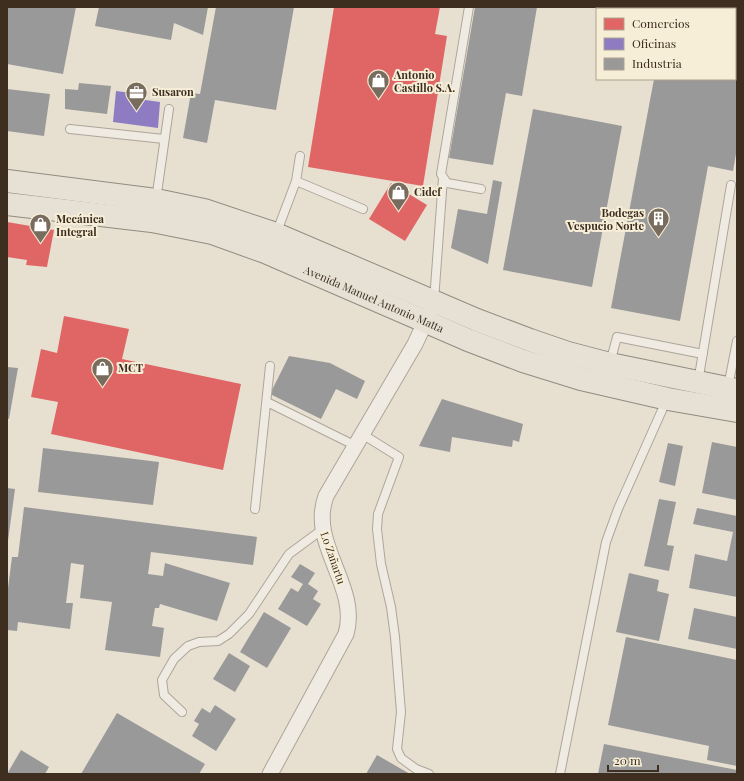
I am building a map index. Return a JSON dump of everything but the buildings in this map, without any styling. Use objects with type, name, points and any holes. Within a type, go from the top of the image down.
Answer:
[{"type":"main road","name":"Avenida Manuel Antonio Matta","points":[[7,182],[156,200],[204,210],[276,234],[434,302],[530,340],[568,353],[610,364],[732,389]]},
{"type":"main road","name":"Avenida Manuel Antonio Matta","points":[[7,204],[152,221],[212,233],[265,252],[468,340],[523,361],[581,379],[668,399],[737,411]]},
{"type":"street","name":"Lo Zañartu","points":[[270,774],[346,634],[349,624],[349,605],[323,529],[321,512],[326,496],[415,344],[434,302]]},
{"type":"lane","points":[[434,302],[443,178],[442,168],[469,7]]},
{"type":"lane","points":[[156,200],[169,108]]},
{"type":"lane","points":[[70,129],[164,139]]},
{"type":"lane","points":[[276,234],[296,181],[300,156]]},
{"type":"lane","points":[[443,178],[447,183],[481,189]]},
{"type":"lane","points":[[296,181],[363,209]]},
{"type":"lane","points":[[698,382],[731,185]]},
{"type":"lane","points":[[610,364],[617,337],[703,354]]},
{"type":"lane","points":[[732,389],[737,341]]},
{"type":"lane","points":[[255,509],[270,366]]},
{"type":"lane","points":[[560,774],[606,542],[618,509],[668,399]]},
{"type":"lane","points":[[266,402],[399,457],[378,514],[377,529],[381,564],[391,608],[395,637],[401,712],[397,749],[401,758],[416,769],[429,774]]},
{"type":"lane","points":[[182,712],[164,695],[162,680],[174,658],[188,646],[199,642],[218,641],[229,634],[249,614],[289,554],[323,529]]},
{"type":"place","name":"Antonio Castillo S.A.","points":[[378,100]]},
{"type":"place","name":"Susaron","points":[[137,112]]},
{"type":"place","name":"Cidef","points":[[398,212]]},
{"type":"place","name":"Bodegas Vespucio Norte","points":[[659,238]]},
{"type":"place","name":"Mecánica Integral","points":[[40,244]]},
{"type":"place","name":"MCT","points":[[103,388]]}]
